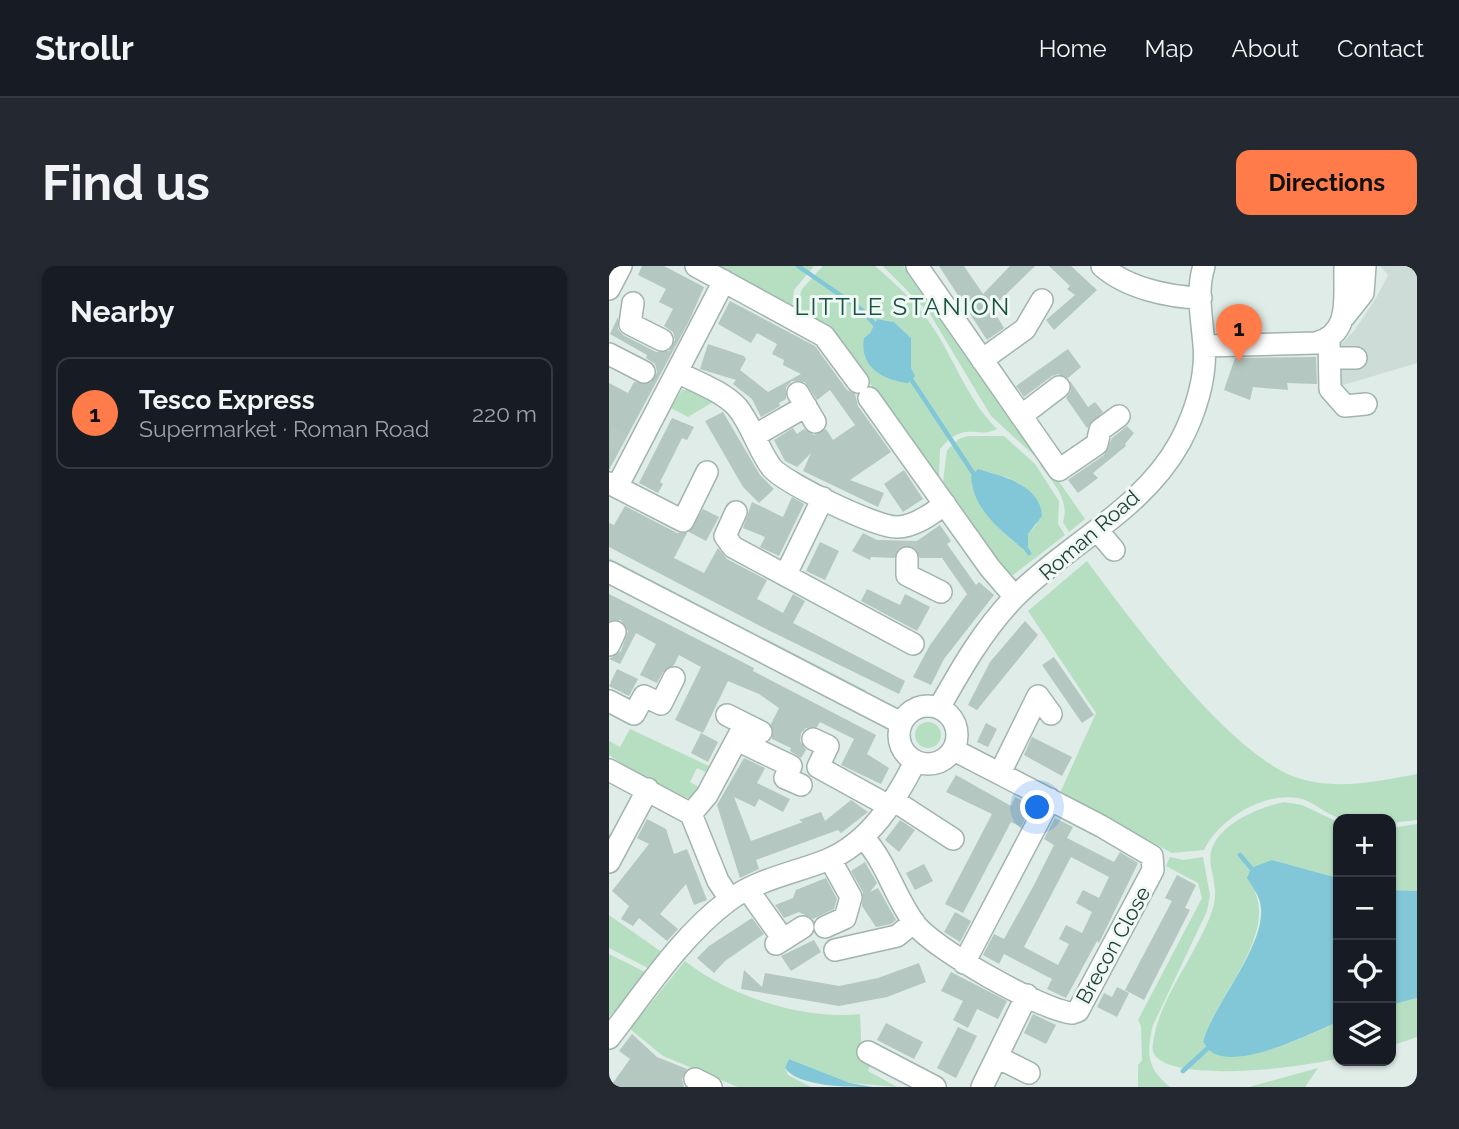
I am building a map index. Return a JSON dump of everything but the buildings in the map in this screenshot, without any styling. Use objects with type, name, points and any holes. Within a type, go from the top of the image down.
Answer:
[{"type":"street","points":[[609,289],[621,266]]},
{"type":"street","points":[[696,266],[824,336],[1015,597]]},
{"type":"street","points":[[917,266],[1059,470],[1097,444],[1100,430],[1119,416]]},
{"type":"street","points":[[1102,266],[1118,278],[1144,276],[1201,298]]},
{"type":"street","name":"Roman Road","points":[[939,708],[978,641],[1015,597],[1097,530],[1159,472],[1180,443],[1201,383],[1204,346],[1201,298],[1204,266]]},
{"type":"street","points":[[1344,317],[1345,266]]},
{"type":"street","points":[[1365,266],[1363,293],[1344,317],[1329,349],[1330,389],[1345,406],[1366,404]]},
{"type":"street","points":[[707,472],[684,521],[613,485],[674,347],[724,281]]},
{"type":"street","points":[[982,360],[1025,329],[1042,300]]},
{"type":"street","points":[[633,303],[629,324],[674,347]]},
{"type":"street","points":[[1204,346],[1317,343],[1356,358]]},
{"type":"street","points":[[609,354],[662,377],[727,398],[737,408],[778,474],[884,526],[907,542]]},
{"type":"street","points":[[1021,416],[1059,387]]},
{"type":"street","points":[[754,436],[806,407]]},
{"type":"street","points":[[786,574],[823,498]]},
{"type":"street","points":[[941,592],[907,575],[907,542],[945,504]]},
{"type":"street","points":[[736,512],[725,536],[733,547],[913,643]]},
{"type":"street","points":[[1097,530],[1114,550]]},
{"type":"street","points":[[609,572],[901,723]]},
{"type":"street","points":[[617,709],[643,696],[661,704],[674,678]]},
{"type":"street","points":[[1000,773],[1038,696],[1051,714]]},
{"type":"street","points":[[930,706],[939,708],[954,721],[957,730],[954,750],[949,757],[933,765],[915,762],[902,749],[899,732],[901,723],[913,710],[930,706]]},
{"type":"street","points":[[691,814],[707,795],[742,728],[791,766],[785,778],[801,785]]},
{"type":"street","points":[[813,739],[828,746],[818,768],[891,803],[953,839]]},
{"type":"street","name":"Brecon Close","points":[[863,837],[882,858],[914,922],[928,939],[964,963],[1027,995],[1065,1013],[1078,1011],[1153,870],[1153,856],[954,750]]},
{"type":"street","points":[[610,1037],[702,924],[739,895],[829,859],[863,837],[891,803],[915,762]]},
{"type":"street","points":[[609,770],[691,814],[718,881],[739,895],[780,941],[803,927]]},
{"type":"street","points":[[609,862],[615,838],[648,789]]},
{"type":"street","points":[[964,963],[1050,799]]},
{"type":"street","points":[[825,927],[845,918],[851,897],[829,859]]},
{"type":"street","points":[[835,950],[897,936],[914,922]]},
{"type":"street","points":[[982,1087],[1027,995]]},
{"type":"street","points":[[868,1052],[935,1087]]},
{"type":"street","points":[[997,1057],[1029,1073]]},
{"type":"shaded area","points":[[1380,266],[1417,266],[1417,363],[1340,386],[1338,347],[1354,331],[1388,275]]},
{"type":"green space","points":[[719,266],[814,266],[794,290],[792,307]]},
{"type":"green space","points":[[823,266],[875,266],[928,320],[970,394],[997,429],[983,433],[964,432],[949,440],[940,449],[939,477],[830,329],[796,309],[802,289]],"holes":[[[877,319],[894,322],[911,338],[911,368],[864,338],[870,333]]]},
{"type":"green space","points":[[883,266],[903,266],[919,284],[1041,457],[1038,459],[991,416],[930,314]]},
{"type":"green space","points":[[682,390],[688,390],[713,402],[688,417],[671,408]]},
{"type":"green space","points":[[968,436],[1004,436],[1035,464],[1059,501],[1058,524],[1065,535],[1013,575],[1005,570],[943,482],[947,450],[959,439]],"holes":[[[978,469],[1009,478],[1037,524],[1028,534],[1028,546],[1023,549],[993,521],[981,505],[972,485]]]},
{"type":"green space","points":[[1044,460],[1085,519],[1069,532],[1063,522],[1065,514],[1062,499],[1040,465]]},
{"type":"green space","points":[[609,558],[867,691],[864,696],[609,564]]},
{"type":"green space","points":[[1087,561],[1185,685],[1245,745],[1274,766],[1301,779],[1315,782],[1359,783],[1417,774],[1417,820],[1396,822],[1396,814],[1333,815],[1304,800],[1285,797],[1271,799],[1243,810],[1220,828],[1204,850],[1172,853],[1060,793],[1096,713],[1028,611]]},
{"type":"green space","points":[[928,722],[938,725],[941,735],[938,745],[928,748],[918,745],[915,735],[918,725]]},
{"type":"green space","points":[[630,729],[711,767],[708,773],[697,768],[690,782],[700,788],[694,797],[687,798],[633,771],[609,755],[609,741],[620,747]]},
{"type":"green space","points":[[1284,802],[1302,805],[1333,820],[1333,877],[1272,860],[1255,892],[1259,910],[1251,948],[1209,1025],[1203,1042],[1216,1051],[1232,1055],[1249,1054],[1288,1044],[1333,1024],[1333,1059],[1260,1070],[1197,1070],[1172,1065],[1156,1057],[1153,1043],[1167,1000],[1212,912],[1215,891],[1211,850],[1225,830],[1266,807]]},
{"type":"green space","points":[[1417,824],[1417,891],[1396,890],[1396,827]]},
{"type":"green space","points":[[1170,857],[1183,860],[1203,857],[1210,895],[1207,911],[1153,1025],[1150,1060],[1157,1074],[1170,1087],[1138,1087],[1138,1065],[1142,1060],[1141,1026],[1138,1020],[1202,898],[1198,883],[1166,866]]},
{"type":"green space","points":[[609,915],[663,953],[648,968],[609,948]]},
{"type":"green space","points":[[609,954],[645,972],[632,992],[609,1017]]},
{"type":"green space","points":[[685,961],[723,985],[767,1003],[814,1013],[860,1014],[862,1056],[872,1061],[868,1071],[897,1087],[850,1083],[789,1059],[785,1068],[788,1075],[811,1087],[738,1087],[663,1056],[630,1029]]},
{"type":"green space","points":[[1417,998],[1417,1037],[1396,1044],[1396,1004]]},
{"type":"green space","points":[[1318,1068],[1305,1087],[1249,1087]]},
{"type":"water","points":[[877,319],[894,322],[911,338],[911,368],[915,376],[908,383],[882,375],[865,357],[864,338],[870,333]]},
{"type":"water","points":[[978,469],[1019,484],[1035,497],[1042,516],[1028,534],[1028,546],[1023,549],[997,526],[982,508],[971,476]]},
{"type":"water","points":[[1272,860],[1333,877],[1333,1024],[1259,1053],[1228,1057],[1215,1054],[1203,1042],[1257,935],[1261,918],[1260,902],[1247,878],[1251,868]]},
{"type":"water","points":[[1396,890],[1417,891],[1417,998],[1396,1004]]},
{"type":"water","points":[[789,1059],[850,1083],[873,1087],[825,1085],[801,1079],[785,1068]]},
{"type":"waterway","points":[[798,266],[862,310],[877,327]]},
{"type":"waterway","points":[[909,376],[975,476]]},
{"type":"waterway","points":[[1023,544],[1029,553]]},
{"type":"waterway","points":[[1240,855],[1251,868]]},
{"type":"waterway","points":[[1183,1071],[1208,1048]]},
{"type":"tunnel","points":[[609,437],[621,443]]},
{"type":"tunnel","points":[[907,541],[907,558]]},
{"type":"place","name":"Tesco Express","points":[[1239,362]]},
{"type":"district","name":"LITTLE STANION","points":[[903,306]]}]
